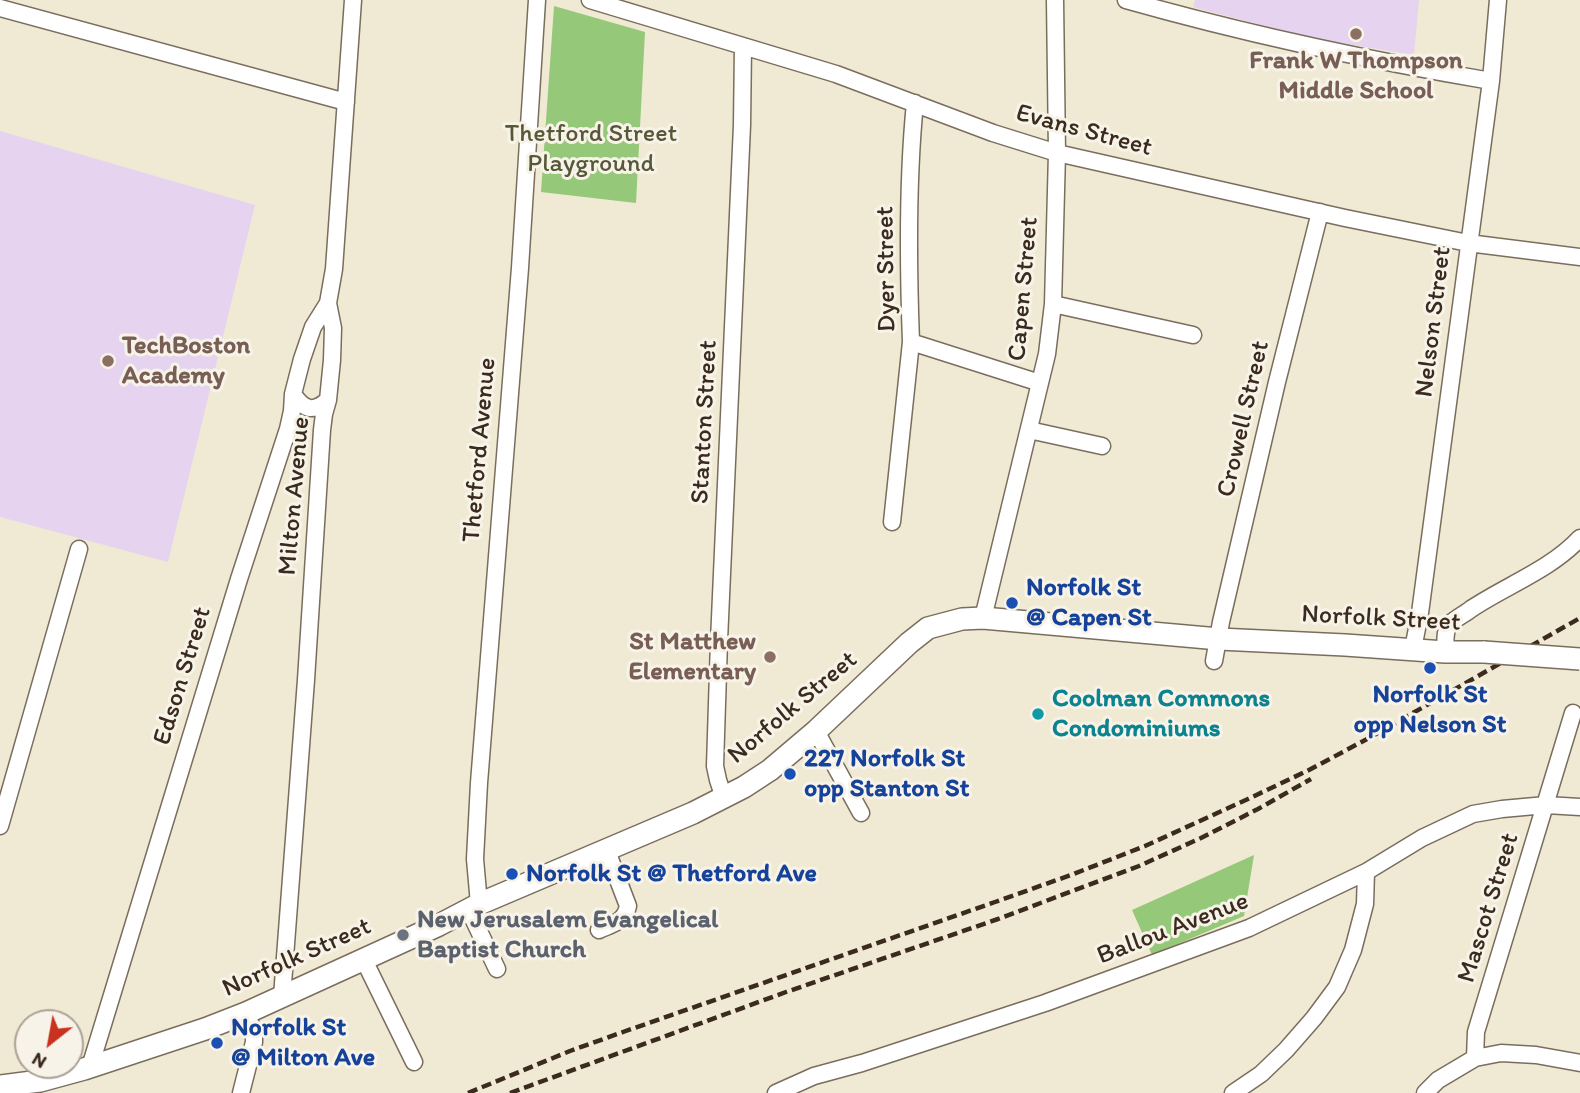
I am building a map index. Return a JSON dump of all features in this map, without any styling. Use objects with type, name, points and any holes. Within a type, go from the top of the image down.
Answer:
[{"type":"main road","name":"Norfolk Street","points":[[0,1087],[40,1081],[90,1067],[246,1013],[474,907],[724,798],[769,771],[928,628],[962,619],[983,618],[1219,639],[1580,659]]},
{"type":"street","name":"Milton Avenue","points":[[282,997],[322,430],[332,360],[332,328],[328,303],[334,269],[353,0]]},
{"type":"street","name":"Thetford Avenue","points":[[496,969],[474,907],[475,859],[520,268],[537,0]]},
{"type":"street","name":"Evans Street","points":[[590,0],[836,74],[1057,153],[1468,243],[1580,257]]},
{"type":"street","name":"Capen Street","points":[[983,618],[1040,383],[1053,304],[1057,153],[1055,0]]},
{"type":"street","points":[[1126,0],[1282,40],[1382,62],[1491,81]]},
{"type":"street","name":"Nelson Street","points":[[1413,649],[1491,81],[1498,0]]},
{"type":"street","points":[[0,8],[346,102]]},
{"type":"street","name":"Stanton Street","points":[[724,798],[715,766],[743,46]]},
{"type":"street","name":"Dyer Street","points":[[915,103],[911,143],[908,281],[911,342],[1040,383]]},
{"type":"street","name":"Crowell Street","points":[[1214,661],[1277,382],[1320,212]]},
{"type":"street","name":"Edson Street","points":[[90,1067],[239,579],[288,429],[302,359],[313,327],[328,303]]},
{"type":"street","points":[[1053,304],[1193,335]]},
{"type":"street","points":[[892,522],[911,342]]},
{"type":"street","points":[[302,359],[309,352],[317,350],[332,360]]},
{"type":"street","points":[[293,394],[299,403],[307,408],[315,409],[328,400]]},
{"type":"street","points":[[1029,430],[1102,446]]},
{"type":"street","points":[[1445,652],[1446,633],[1450,624],[1487,598],[1548,565],[1580,538]]},
{"type":"street","points":[[0,826],[79,549]]},
{"type":"street","points":[[1420,613],[1434,622],[1450,624]]},
{"type":"street","name":"Mascot Street","points":[[1475,1058],[1476,1032],[1573,713]]},
{"type":"street","points":[[816,731],[860,813]]},
{"type":"street","name":"Ballou Avenue","points":[[776,1093],[814,1076],[862,1063],[1056,999],[1249,928],[1366,872],[1422,838],[1473,814],[1546,804],[1580,807]]},
{"type":"street","points":[[598,930],[620,921],[626,915],[628,906],[607,851]]},
{"type":"street","points":[[1233,1093],[1261,1074],[1286,1050],[1337,988],[1353,950],[1365,904],[1366,872]]},
{"type":"street","points":[[364,960],[414,1062]]},
{"type":"street","points":[[241,1093],[254,1041],[254,1032],[246,1013]]},
{"type":"street","points":[[1425,1093],[1438,1080],[1475,1058],[1501,1053],[1536,1055],[1580,1063]]},
{"type":"street","points":[[0,1087],[4,1093]]},
{"type":"shaded area","name":"Frank W Thompson Middle School","points":[[1195,0],[1419,0],[1414,55],[1328,41],[1265,26],[1193,7]]},
{"type":"shaded area","name":"TechBoston Academy","points":[[0,131],[255,205],[168,562],[0,517]]},
{"type":"green space","name":"Thetford Street Playground","points":[[554,6],[645,32],[636,203],[541,192]]},
{"type":"green space","points":[[1254,855],[1244,916],[1152,955],[1132,910]]},
{"type":"railway","points":[[468,1093],[570,1051],[1071,875],[1145,846],[1309,770],[1580,618]]},
{"type":"railway","points":[[510,1093],[1139,866],[1201,838],[1311,779]]},
{"type":"place","name":"Frank W Thompson Middle School","points":[[1356,34]]},
{"type":"place","name":"TechBoston Academy","points":[[108,361]]},
{"type":"place","name":"Norfolk St @ Capen St","points":[[1012,603]]},
{"type":"place","name":"St Matthew Elementary","points":[[770,657]]},
{"type":"place","name":"Norfolk St opp Nelson St","points":[[1430,668]]},
{"type":"place","name":"Coolman Commons Condominiums","points":[[1038,714]]},
{"type":"place","name":"227 Norfolk St opp Stanton St","points":[[790,774]]},
{"type":"place","name":"Norfolk St @ Thetford Ave","points":[[512,874]]},
{"type":"place","name":"New Jerusalem Evangelical Baptist Church","points":[[403,935]]},
{"type":"place","name":"Norfolk St @ Milton Ave","points":[[217,1043]]}]
